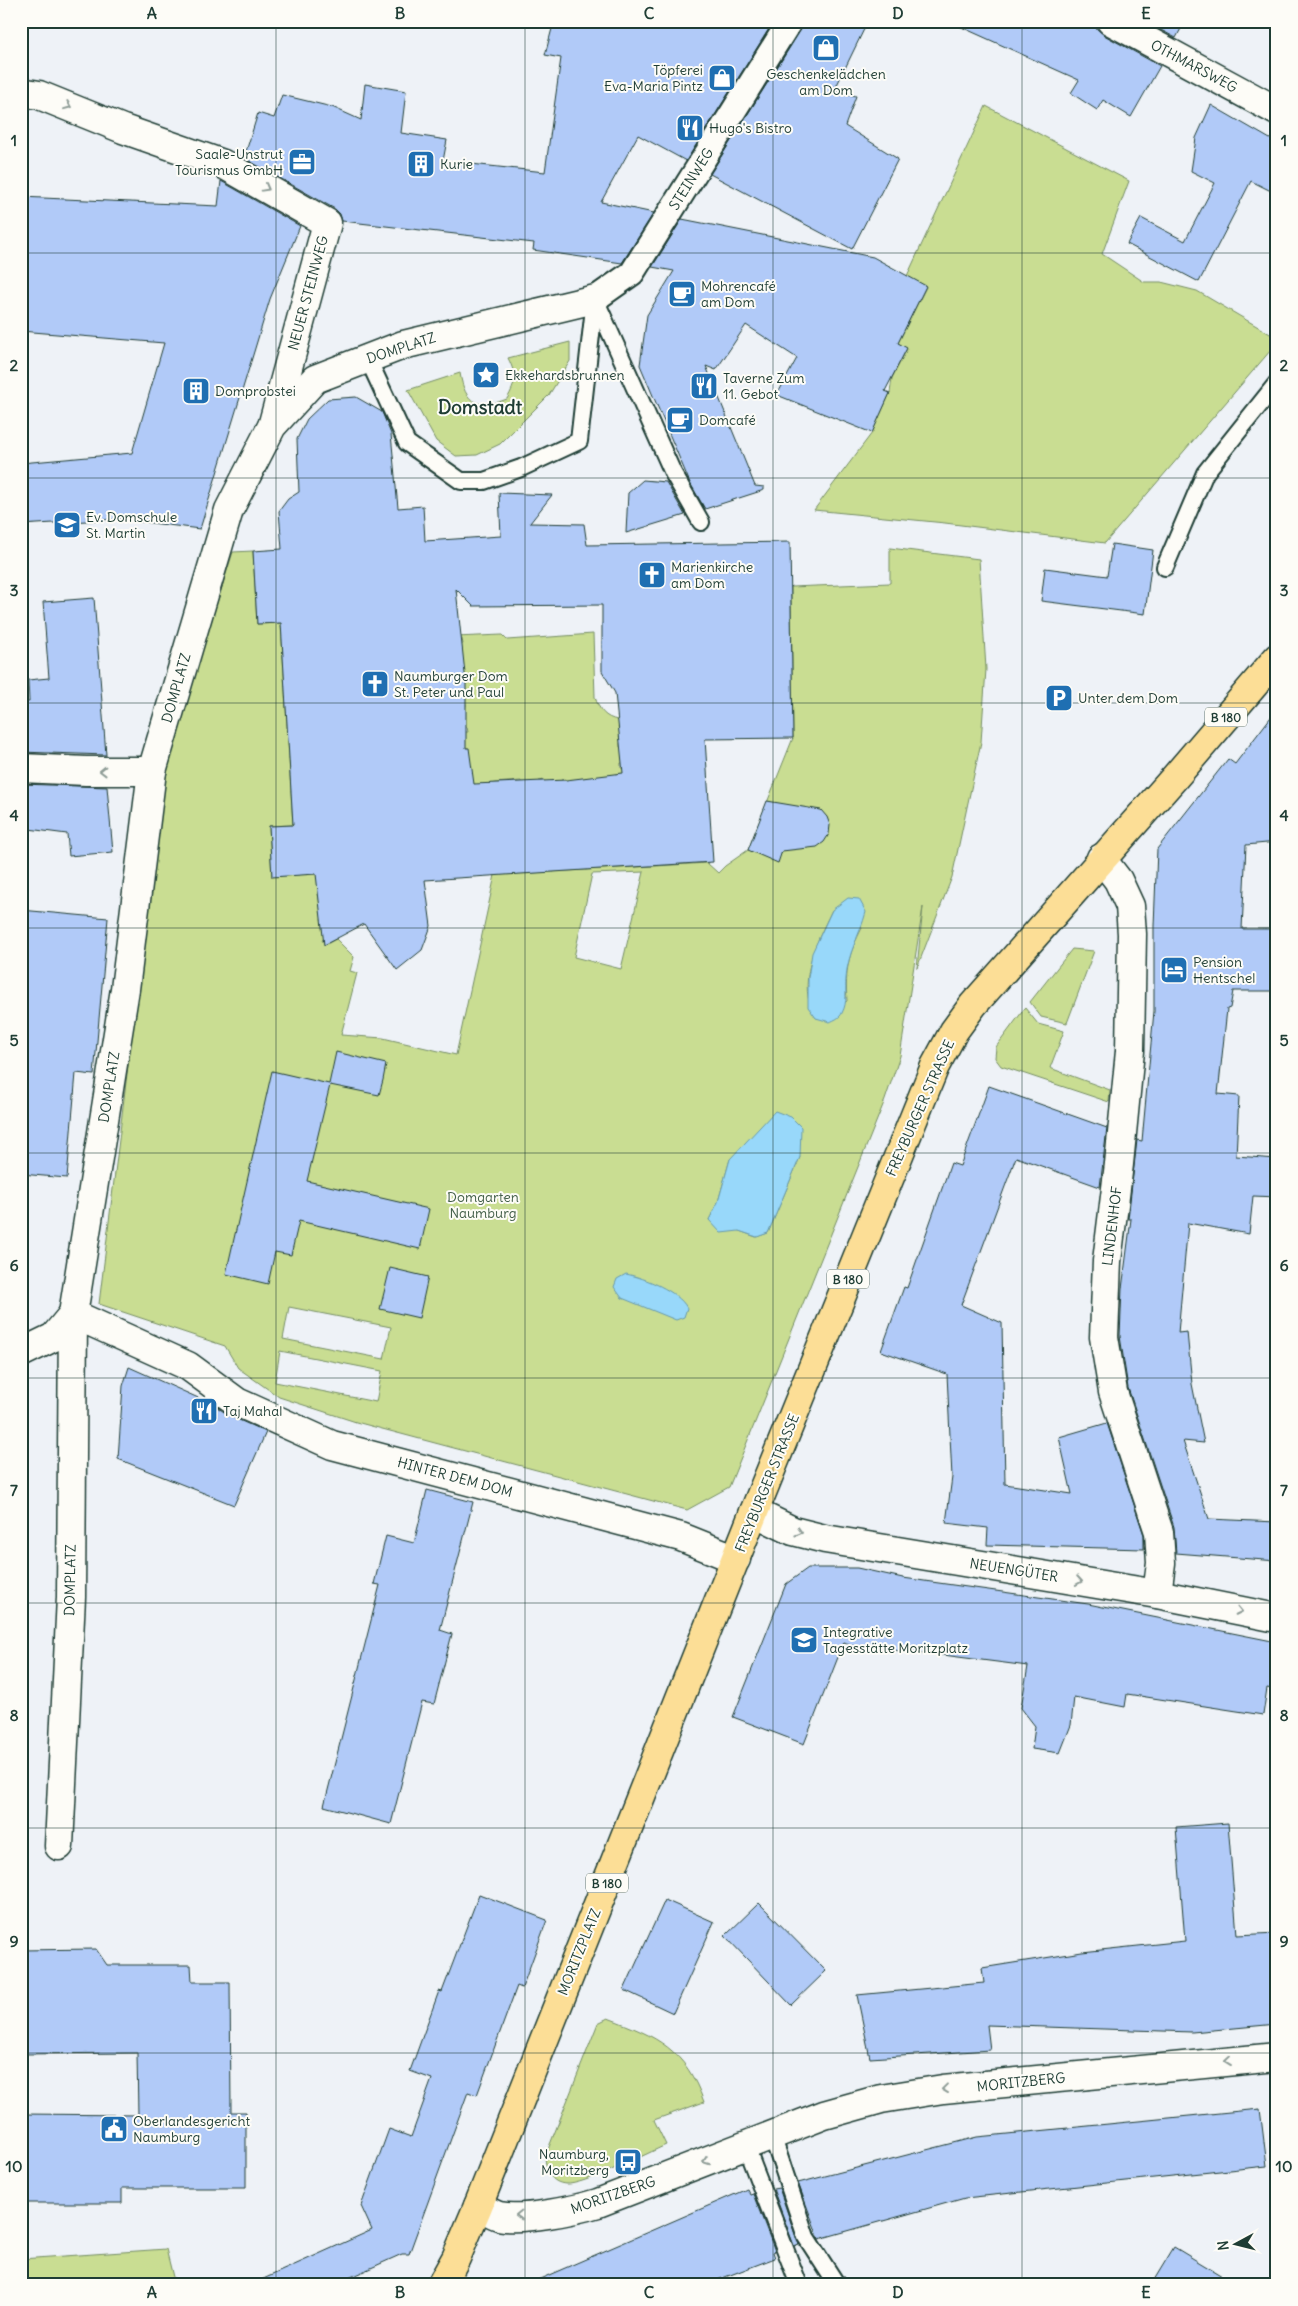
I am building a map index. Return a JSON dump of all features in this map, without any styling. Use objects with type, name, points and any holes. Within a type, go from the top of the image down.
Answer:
[{"type":"main road","name":"FREYBURGER STRASSE","points":[[736,1559],[935,1066],[954,1031],[972,1005],[1277,658]]},
{"type":"main road","name":"MORITZPLATZ","points":[[478,2206],[736,1559]]},
{"type":"main road","name":"B 180","points":[[441,2285],[456,2258],[478,2206]]},
{"type":"street","name":"STEINWEG","points":[[595,299],[632,273],[790,21]]},
{"type":"street","name":"OTHMARSWEG","points":[[1111,21],[1277,111]]},
{"type":"street","name":"NEUER STEINWEG","points":[[21,92],[40,95],[123,129],[222,164],[327,222],[272,426]]},
{"type":"street","name":"DOMPLATZ","points":[[58,1846],[71,1597],[73,1314],[125,989],[152,771],[229,510],[272,426],[315,379],[403,345],[595,299]]},
{"type":"street","points":[[21,768],[86,772],[152,771]]},
{"type":"street","name":"LINDENHOF","points":[[1101,858],[1118,880],[1130,906],[1132,934],[1130,1051],[1107,1261],[1104,1337],[1113,1392],[1159,1532],[1161,1564],[1157,1594]]},
{"type":"street","points":[[21,1352],[54,1337],[73,1314]]},
{"type":"street","name":"HINTER DEM DOM","points":[[73,1314],[188,1366],[237,1402],[332,1445],[682,1537],[736,1559]]},
{"type":"street","name":"NEUENGÜTER","points":[[754,1512],[793,1531],[825,1539],[1157,1594],[1277,1618]]},
{"type":"street","name":"MORITZBERG","points":[[478,2206],[500,2216],[537,2215],[573,2210],[598,2203],[824,2115],[881,2099],[943,2089],[1277,2057]]},
{"type":"lane","points":[[368,359],[407,442],[461,481],[484,481],[520,468],[579,441],[595,299]]},
{"type":"lane","points":[[595,299],[673,473],[701,522]]},
{"type":"lane","points":[[1165,567],[1205,473],[1277,383]]},
{"type":"lane","points":[[772,2135],[806,2237],[836,2285]]},
{"type":"lane","points":[[745,2145],[799,2285]]},
{"type":"green space","points":[[986,106],[1129,181],[1102,254],[1144,282],[1161,282],[1197,291],[1277,338],[1277,343],[1105,543],[945,523],[814,510],[872,433],[890,393],[892,378],[907,349],[898,343],[926,287],[907,276]]},
{"type":"green space","points":[[570,342],[570,361],[549,395],[500,444],[477,455],[456,456],[436,441],[408,390],[460,373],[465,392],[474,402],[488,404],[497,402],[507,399],[514,384],[513,370],[508,358]]},
{"type":"green space","name":"Domgarten Naumburg","points":[[890,548],[979,559],[986,669],[981,742],[952,877],[917,968],[923,907],[900,1056],[885,1100],[729,1487],[687,1510],[356,1422],[279,1397],[238,1368],[225,1346],[99,1304],[164,770],[233,552],[253,551],[257,624],[281,623],[293,825],[269,826],[272,876],[332,873],[318,893],[319,899],[336,932],[322,940],[325,945],[336,939],[354,957],[350,971],[357,973],[341,1035],[383,1038],[456,1055],[495,875],[707,863],[718,873],[748,850],[793,738],[791,587],[890,583]],"holes":[[[644,872],[621,969],[574,957],[592,874]],[[832,910],[862,928],[853,946],[848,963],[847,1001],[816,1018],[810,1005],[807,991],[808,978],[814,950]],[[800,1157],[768,1233],[756,1237],[709,1220],[718,1202],[730,1159]],[[289,1307],[391,1327],[384,1359],[283,1339]],[[280,1351],[382,1371],[376,1402],[275,1382]]]},
{"type":"green space","points":[[593,634],[595,697],[603,713],[618,720],[626,742],[620,743],[620,747],[626,747],[627,763],[621,763],[621,768],[627,768],[628,781],[566,784],[565,779],[561,780],[562,785],[545,785],[544,780],[539,781],[539,786],[522,787],[521,781],[495,783],[465,790],[468,748],[462,748],[461,732],[468,732],[467,727],[461,727],[466,705],[456,645],[463,644],[462,639],[456,639],[455,637],[502,635],[507,640]]},
{"type":"green space","points":[[1072,949],[1094,951],[1067,1023],[1041,1017],[1030,1002]]},
{"type":"green space","points":[[1025,1008],[1038,1024],[1064,1031],[1050,1068],[1110,1090],[1109,1102],[1001,1066],[995,1058],[996,1047]]},
{"type":"green space","points":[[608,2018],[641,2032],[668,2047],[688,2069],[704,2102],[654,2120],[666,2145],[586,2180],[566,2184],[561,2183],[550,2175],[546,2167],[545,2157],[598,2023]]},
{"type":"green space","points":[[166,2249],[175,2285],[21,2285],[21,2259]]},
{"type":"water","points":[[848,898],[859,899],[866,912],[849,961],[844,1009],[837,1019],[830,1022],[816,1018],[808,1007],[808,978],[812,953],[832,910]]},
{"type":"water","points":[[775,1111],[791,1117],[801,1127],[800,1157],[768,1233],[757,1237],[739,1231],[721,1233],[709,1220],[718,1202],[730,1159]]},
{"type":"water","points":[[626,1274],[651,1282],[676,1296],[687,1308],[684,1317],[676,1320],[622,1298],[614,1287],[617,1279]]},
{"type":"building","points":[[554,21],[774,21],[686,161],[638,135],[601,202],[654,213],[622,263],[533,250],[534,243],[342,221],[340,214],[335,209],[244,158],[258,113],[274,118],[282,95],[332,107],[361,120],[365,84],[406,91],[401,133],[447,140],[443,161],[545,172],[561,58],[545,55]]},
{"type":"building","points":[[804,21],[868,21],[834,91],[856,96],[845,126],[898,159],[852,249],[710,174],[802,28]]},
{"type":"building","points":[[948,21],[1095,21],[1097,29],[1104,35],[1160,66],[1131,117],[1103,100],[1097,110],[1071,93],[1079,80]]},
{"type":"building","points":[[1144,21],[1185,21],[1176,38]]},
{"type":"building","points":[[1211,105],[1277,143],[1277,194],[1251,181],[1199,282],[1127,244],[1141,218],[1185,241],[1215,183],[1191,171],[1196,138]]},
{"type":"building","points":[[221,181],[300,226],[270,299],[200,529],[119,519],[21,525],[21,463],[132,453],[164,343],[21,331],[21,197],[218,206]]},
{"type":"building","points":[[682,219],[873,257],[926,286],[898,343],[907,348],[885,391],[890,393],[872,433],[777,395],[797,358],[746,325],[716,370],[706,366],[755,486],[764,487],[764,490],[705,509],[690,483],[640,365],[647,315],[674,271],[652,267]]},
{"type":"building","points":[[356,397],[382,412],[391,434],[398,508],[423,506],[425,541],[501,536],[499,493],[552,495],[530,523],[584,524],[587,545],[790,542],[793,738],[705,739],[713,862],[425,880],[431,926],[422,950],[397,970],[364,924],[324,945],[316,874],[272,877],[269,826],[293,825],[281,623],[257,624],[253,551],[282,549],[279,511],[288,499],[299,492],[297,439],[307,419],[328,399]],"holes":[[[456,589],[473,606],[602,605],[602,671],[615,693],[623,773],[566,780],[474,784],[469,748],[466,748],[466,683]]]},
{"type":"building","points":[[643,480],[666,482],[685,515],[626,533],[628,493]]},
{"type":"building","points":[[1112,544],[1153,550],[1145,614],[1041,601],[1045,568],[1107,576]]},
{"type":"building","points":[[94,598],[106,755],[21,752],[21,701],[29,702],[28,680],[49,678],[43,602]]},
{"type":"building","points":[[1277,709],[1277,842],[1246,845],[1242,929],[1276,929],[1272,955],[1275,991],[1233,991],[1230,1008],[1227,1009],[1218,1094],[1239,1096],[1236,1156],[1277,1159],[1277,1197],[1253,1196],[1249,1234],[1188,1223],[1178,1333],[1187,1332],[1192,1384],[1204,1443],[1183,1441],[1209,1519],[1277,1522],[1277,1561],[1176,1553],[1174,1527],[1128,1388],[1120,1336],[1122,1289],[1131,1219],[1128,1219],[1137,1140],[1142,1141],[1154,1011],[1154,926],[1157,849],[1228,759],[1235,764]]},
{"type":"building","points":[[21,784],[107,787],[113,852],[69,856],[67,834],[21,828]]},
{"type":"building","points":[[767,801],[821,810],[827,817],[830,825],[829,834],[824,842],[817,847],[782,851],[778,863],[748,850]]},
{"type":"building","points":[[21,910],[108,918],[94,1075],[76,1073],[67,1178],[21,1174]]},
{"type":"building","points":[[336,1052],[386,1064],[383,1080],[379,1095],[330,1085],[307,1181],[429,1209],[420,1249],[299,1221],[291,1255],[275,1252],[268,1284],[226,1274],[272,1071],[329,1084]]},
{"type":"building","points":[[989,1086],[1107,1128],[1100,1187],[1016,1157],[961,1305],[1002,1323],[1005,1484],[1072,1494],[1059,1437],[1107,1423],[1144,1535],[1144,1549],[987,1545],[988,1528],[946,1523],[952,1477],[947,1374],[881,1351],[904,1287],[907,1288],[951,1163],[960,1166]]},
{"type":"building","points":[[390,1268],[428,1277],[419,1318],[380,1309]]},
{"type":"building","points":[[129,1367],[214,1405],[230,1416],[266,1432],[234,1505],[118,1459],[123,1386]]},
{"type":"building","points":[[427,1490],[473,1502],[440,1630],[452,1634],[434,1704],[422,1702],[391,1824],[324,1806],[380,1585],[374,1584],[386,1536],[414,1543]]},
{"type":"building","points":[[808,1568],[857,1568],[903,1578],[1088,1604],[1277,1642],[1277,1690],[1267,1688],[1263,1715],[1127,1694],[1125,1707],[1074,1697],[1071,1725],[1060,1753],[1032,1749],[1035,1726],[1021,1708],[1028,1666],[935,1654],[857,1647],[844,1642],[804,1744],[733,1717],[786,1584]]},
{"type":"building","points":[[1228,1823],[1237,1935],[1277,1933],[1277,2024],[1192,2032],[987,2025],[990,2050],[870,2058],[857,1995],[984,1983],[982,1968],[1082,1952],[1185,1941],[1176,1827]]},
{"type":"building","points":[[479,1894],[547,1920],[522,1988],[517,1986],[477,2095],[468,2092],[409,2254],[402,2254],[333,2285],[250,2285],[372,2230],[361,2206],[389,2129],[411,2137],[432,2079],[410,2071],[439,1991],[442,1992]]},
{"type":"building","points":[[665,1900],[714,1922],[673,2013],[624,1990]]},
{"type":"building","points":[[759,1903],[826,1971],[791,2005],[725,1936]]},
{"type":"building","points":[[96,1949],[107,1965],[191,1965],[192,1982],[230,1982],[231,2112],[246,2112],[246,2188],[122,2188],[122,2203],[21,2203],[21,2114],[138,2115],[137,2053],[21,2054],[21,1950]]},
{"type":"building","points":[[1260,2109],[1267,2166],[965,2198],[819,2239],[798,2183],[977,2137]]},
{"type":"building","points":[[779,2188],[799,2244],[794,2246],[773,2189]]},
{"type":"building","points":[[747,2189],[750,2195],[753,2194],[775,2251],[773,2252],[775,2258],[704,2285],[526,2285]]},
{"type":"building","points":[[1174,2247],[1237,2285],[1151,2285]]},
{"type":"place","name":"Geschenkelädchen am Dom","points":[[826,48]]},
{"type":"place","name":"Töpferei Eva-Maria Pintz","points":[[722,78]]},
{"type":"place","name":"Hugo's Bistro","points":[[690,128]]},
{"type":"place","name":"Saale-Unstrut Tourismus GmbH","points":[[302,162]]},
{"type":"place","name":"Kurie","points":[[421,164]]},
{"type":"place","name":"Mohrencafé am Dom","points":[[682,294]]},
{"type":"place","name":"Ekkehardsbrunnen","points":[[486,375]]},
{"type":"place","name":"Taverne Zum 11. Gebot","points":[[704,386]]},
{"type":"place","name":"Domprobstei","points":[[196,391]]},
{"type":"place","name":"Domcafé","points":[[680,420]]},
{"type":"place","name":"Ev. Domschule St. Martin","points":[[67,525]]},
{"type":"place","name":"Marienkirche am Dom","points":[[652,575]]},
{"type":"place","name":"Naumburger Dom St. Peter und Paul","points":[[375,684]]},
{"type":"place","name":"Unter dem Dom","points":[[1059,698]]},
{"type":"place","name":"Pension Hentschel","points":[[1174,970]]},
{"type":"place","name":"Taj Mahal","points":[[204,1411]]},
{"type":"place","name":"Integrative Tagesstätte Moritzplatz","points":[[804,1640]]},
{"type":"place","name":"Oberlandesgericht Naumburg","points":[[114,2129]]},
{"type":"place","name":"Naumburg, Moritzberg","points":[[628,2162]]},
{"type":"district","name":"Domstadt","points":[[480,407]]}]
